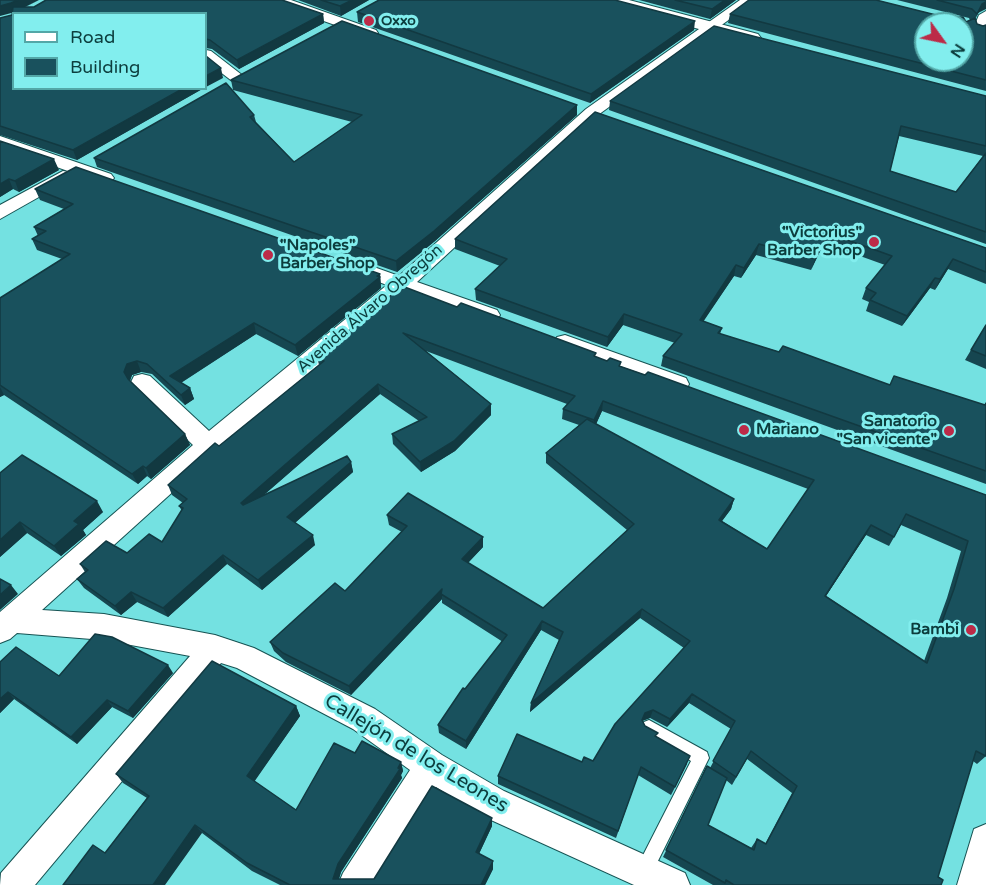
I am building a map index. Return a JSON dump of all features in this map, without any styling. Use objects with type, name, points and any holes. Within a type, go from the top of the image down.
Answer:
[{"type":"street","points":[[278,0],[385,38]]},
{"type":"street","points":[[610,0],[767,42]]},
{"type":"street","name":"Avenida Álvaro Obregón","points":[[6,625],[209,445],[403,283],[592,112],[749,0]]},
{"type":"street","points":[[321,34],[359,14]]},
{"type":"street","points":[[207,55],[242,76],[218,89]]},
{"type":"street","points":[[570,104],[614,120]]},
{"type":"street","points":[[0,141],[122,184]]},
{"type":"street","points":[[0,213],[100,156]]},
{"type":"street","points":[[336,259],[504,320]]},
{"type":"street","points":[[549,337],[694,390]]},
{"type":"street","points":[[142,382],[209,445]]},
{"type":"street","name":"Callejón de los Leones","points":[[6,625],[26,622],[104,627],[215,648],[244,657],[364,719],[431,766],[492,803],[673,885]]},
{"type":"street","points":[[13,885],[215,648]]},
{"type":"street","points":[[355,885],[431,766]]},
{"type":"street","points":[[974,885],[986,840]]},
{"type":"lane","points":[[644,872],[700,758],[649,727]]},
{"type":"building","points":[[0,0],[18,0],[0,6]]},
{"type":"building","points":[[46,0],[282,0],[323,14],[237,60],[207,39],[207,12],[12,12],[13,7],[34,7]]},
{"type":"building","points":[[321,0],[352,0],[340,6]]},
{"type":"building","points":[[379,0],[615,0],[695,21],[591,94],[357,12]]},
{"type":"building","points":[[675,0],[725,0],[712,9]]},
{"type":"building","points":[[749,0],[876,0],[924,12],[914,12],[914,61],[730,14]]},
{"type":"building","points":[[937,0],[986,0],[986,2],[982,4],[977,14],[972,9]]},
{"type":"building","points":[[12,15],[12,90],[180,90],[73,150],[0,126],[0,18]]},
{"type":"building","points":[[975,18],[977,24],[986,25],[986,80],[955,72],[974,72]]},
{"type":"building","points":[[342,21],[577,105],[434,231],[396,261],[94,158],[226,83],[254,115],[250,117],[294,162],[362,115],[231,80]]},
{"type":"building","points":[[714,26],[986,96],[986,146],[901,126],[890,171],[956,192],[986,153],[986,232],[610,101]]},
{"type":"building","points":[[207,57],[221,68],[207,75]]},
{"type":"building","points":[[595,112],[986,248],[986,272],[953,259],[940,279],[935,278],[907,316],[870,300],[876,293],[866,288],[892,256],[828,233],[815,259],[759,244],[744,268],[736,265],[700,320],[722,328],[718,333],[779,352],[783,346],[890,385],[894,376],[985,405],[986,403],[986,471],[663,356],[682,334],[624,314],[608,337],[475,289],[507,259],[455,239]]},
{"type":"building","points":[[0,141],[54,159],[15,181],[9,179],[0,184]]},
{"type":"building","points":[[76,167],[380,274],[377,276],[380,277],[295,345],[254,323],[170,376],[190,388],[181,395],[147,364],[137,361],[127,364],[124,372],[128,379],[185,434],[146,468],[143,466],[132,474],[0,385],[0,298],[70,254],[32,239],[46,231],[34,227],[73,204],[35,189]]},
{"type":"building","points":[[402,286],[457,307],[461,303],[596,353],[594,356],[607,361],[610,358],[621,362],[619,366],[645,375],[648,372],[986,495],[986,756],[976,751],[938,877],[943,880],[941,885],[734,885],[726,880],[725,883],[666,850],[707,766],[727,778],[708,825],[754,850],[757,839],[766,844],[797,786],[751,751],[736,777],[713,761],[735,721],[692,694],[670,719],[653,710],[645,713],[642,720],[645,726],[658,733],[655,736],[690,756],[675,787],[641,767],[618,831],[498,776],[517,734],[582,762],[584,757],[593,761],[615,724],[690,641],[642,609],[531,703],[563,632],[542,621],[466,741],[438,725],[463,688],[465,689],[507,635],[441,594],[442,589],[349,686],[283,653],[270,642],[335,583],[345,591],[407,526],[387,515],[408,493],[483,537],[462,559],[543,608],[634,524],[546,453],[587,419],[734,499],[719,520],[767,549],[814,480],[603,401],[594,420],[563,409],[575,396],[403,333],[491,404],[454,441],[420,462],[392,434],[427,417],[378,384],[241,503],[243,505],[347,456],[351,462],[287,517],[313,535],[258,580],[223,555],[163,608],[131,592],[115,606],[77,579],[88,570],[80,564],[106,541],[127,553],[149,534],[162,542],[183,508],[179,506],[187,499],[168,485],[215,443],[219,446],[324,361],[317,357]],"holes":[[[906,514],[968,541],[954,589],[927,663],[825,596],[871,525],[894,537]]]},
{"type":"building","points":[[986,325],[986,356],[971,350]]},
{"type":"building","points":[[22,455],[97,501],[74,521],[79,524],[54,546],[20,522],[0,540],[0,473]]},
{"type":"building","points":[[0,579],[11,585],[0,595]]},
{"type":"building","points":[[95,634],[112,637],[168,665],[128,711],[107,700],[71,737],[8,692],[0,699],[0,662],[16,647],[59,676]]},
{"type":"building","points":[[212,661],[296,706],[247,776],[296,810],[334,743],[355,753],[362,741],[401,762],[398,768],[400,769],[338,864],[333,879],[374,879],[432,786],[492,818],[476,852],[493,861],[481,885],[290,885],[247,863],[195,825],[153,885],[63,885],[93,845],[105,853],[149,796],[116,774]]},
{"type":"place","name":"Oxxo","points":[[369,21]]},
{"type":"place","name":"\"Victorius\" Barber Shop","points":[[874,242]]},
{"type":"place","name":"\"Napoles\" Barber Shop","points":[[268,255]]},
{"type":"place","name":"Mariano","points":[[744,430]]},
{"type":"place","name":"Sanatorio \"San vicente\"","points":[[949,431]]},
{"type":"place","name":"Bambi","points":[[971,630]]}]
